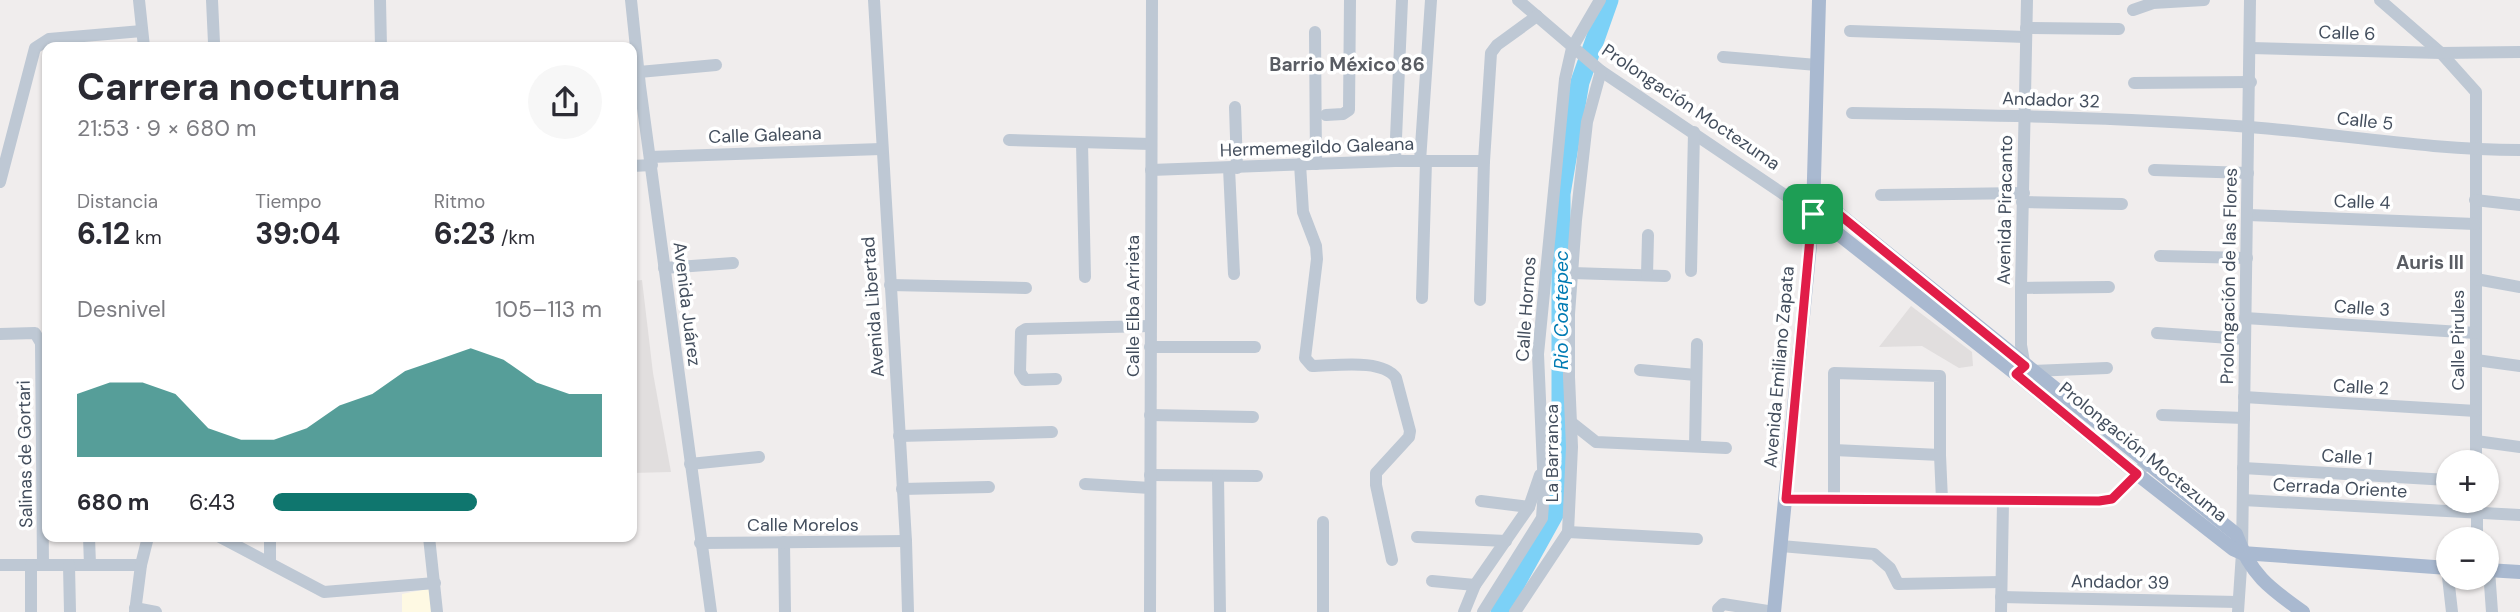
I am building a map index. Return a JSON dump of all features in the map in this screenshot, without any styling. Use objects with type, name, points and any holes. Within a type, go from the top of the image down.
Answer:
[{"type":"main road","name":"Avenida Emiliano Zapata","points":[[1774,612],[1813,214],[1819,0]]},
{"type":"main road","name":"Prolongación Moctezuma","points":[[1814,194],[2142,469],[2233,549],[2242,553],[2436,567]]},
{"type":"main road","name":"Prolongación Moctezuma","points":[[1813,214],[2024,370]]},
{"type":"main road","points":[[2242,553],[2268,587],[2303,612]]},
{"type":"main road","points":[[2499,571],[2520,572]]},
{"type":"street","points":[[139,0],[143,42]]},
{"type":"street","points":[[212,0],[215,42]]},
{"type":"street","points":[[380,0],[381,42]]},
{"type":"street","name":"Avenida Juárez","points":[[631,0],[636,42]]},
{"type":"street","name":"Avenida Libertad","points":[[874,0],[908,612]]},
{"type":"street","name":"Calle Elba Arrieta","points":[[1150,612],[1152,0]]},
{"type":"street","points":[[1326,115],[1343,114],[1349,110],[1350,0]]},
{"type":"street","points":[[1395,161],[1402,0]]},
{"type":"street","points":[[1422,298],[1423,161],[1431,0]]},
{"type":"street","name":"Prolongación Moctezuma","points":[[1518,0],[1599,69],[1813,214]]},
{"type":"street","name":"Calle Hornos","points":[[1483,612],[1542,518],[1538,354],[1565,79],[1575,50],[1600,0]]},
{"type":"street","name":"Avenida Piracanto","points":[[2024,370],[2021,288],[2027,0]]},
{"type":"street","points":[[2133,10],[2153,3],[2204,0]]},
{"type":"street","name":"Prolongación de las Flores","points":[[2238,607],[2242,553],[2250,0]]},
{"type":"street","points":[[2380,0],[2441,53]]},
{"type":"street","points":[[1480,300],[1484,161],[1492,52],[1497,45],[1536,16]]},
{"type":"street","points":[[1850,30],[2026,32],[2119,29]]},
{"type":"street","points":[[44,42],[49,39],[142,31]]},
{"type":"street","points":[[1315,32],[1316,164]]},
{"type":"street","points":[[0,182],[35,48],[42,44]]},
{"type":"street","name":"Calle 6","points":[[2251,48],[2441,53],[2520,52]]},
{"type":"street","name":"Calle Pirules","points":[[2441,53],[2476,92],[2476,450]]},
{"type":"street","name":"Avenida Juárez","points":[[637,54],[637,81]]},
{"type":"street","points":[[1723,57],[1817,65]]},
{"type":"street","points":[[639,72],[716,65]]},
{"type":"street","name":"La Barranca","points":[[1568,532],[1572,423],[1569,377],[1572,273],[1587,122],[1599,69]]},
{"type":"street","points":[[2134,83],[2250,82]]},
{"type":"street","name":"Avenida Juárez","points":[[637,91],[651,161],[710,612]]},
{"type":"street","points":[[1234,274],[1235,107]]},
{"type":"street","name":"Andador 32","points":[[1852,113],[2024,116],[2249,127]]},
{"type":"street","name":"Calle 5","points":[[2249,127],[2477,150],[2520,150]]},
{"type":"street","points":[[1691,271],[1694,132]]},
{"type":"street","points":[[1009,140],[1151,144]]},
{"type":"street","points":[[1082,143],[1085,277]]},
{"type":"street","name":"Calle Galeana","points":[[637,165],[651,161],[881,149]]},
{"type":"street","name":"Hermemegildo Galeana","points":[[1151,170],[1395,161],[1484,161]]},
{"type":"street","points":[[1300,164],[1303,212],[1316,246],[1317,259],[1305,358],[1312,366],[1376,365],[1392,373],[1396,378],[1410,430],[1409,437],[1376,473],[1376,485],[1392,559]]},
{"type":"street","points":[[2154,170],[2248,173]]},
{"type":"street","points":[[1881,195],[2023,198],[2122,204]]},
{"type":"street","points":[[2475,200],[2520,205]]},
{"type":"street","name":"Calle 4","points":[[2248,215],[2475,224]]},
{"type":"street","points":[[1647,275],[1648,235]]},
{"type":"street","points":[[2160,256],[2247,258]]},
{"type":"street","points":[[664,268],[733,263]]},
{"type":"street","points":[[1572,273],[1665,276]]},
{"type":"street","points":[[2476,279],[2520,287]]},
{"type":"street","points":[[890,285],[1026,288]]},
{"type":"street","points":[[2021,288],[2109,287]]},
{"type":"street","name":"Calle 3","points":[[2245,317],[2476,333]]},
{"type":"street","points":[[1056,379],[1026,380],[1022,377],[1021,332],[1026,329],[1150,326]]},
{"type":"street","name":"Salinas de Gortari","points":[[0,334],[35,333],[41,343],[37,565],[31,612]]},
{"type":"street","points":[[2157,333],[2245,340]]},
{"type":"street","points":[[1695,446],[1697,344]]},
{"type":"street","points":[[1150,347],[1255,347]]},
{"type":"street","points":[[2476,359],[2520,366]]},
{"type":"street","points":[[2024,370],[2107,368]]},
{"type":"street","points":[[1640,370],[1696,375]]},
{"type":"street","points":[[1834,499],[1834,373],[1940,376],[1942,500]]},
{"type":"street","name":"Calle 2","points":[[2244,397],[2476,411]]},
{"type":"street","points":[[1150,415],[1253,417]]},
{"type":"street","points":[[2162,415],[2244,418]]},
{"type":"street","points":[[1572,423],[1596,442],[1726,448]]},
{"type":"street","points":[[899,436],[1052,432]]},
{"type":"street","points":[[2476,440],[2520,447]]},
{"type":"street","points":[[1834,450],[1940,455]]},
{"type":"street","points":[[691,464],[759,457]]},
{"type":"street","name":"Calle 1","points":[[2243,468],[2436,479]]},
{"type":"street","points":[[1464,612],[1475,585],[1529,507],[1542,469]]},
{"type":"street","points":[[1786,499],[2099,501],[2112,499],[2142,469]]},
{"type":"street","points":[[1218,476],[1220,612]]},
{"type":"street","points":[[1086,484],[1257,476]]},
{"type":"street","points":[[902,489],[989,488]]},
{"type":"street","name":"Cerrada Oriente","points":[[2243,500],[2520,515]]},
{"type":"street","points":[[1480,501],[1529,507]]},
{"type":"street","points":[[2001,612],[2003,502]]},
{"type":"street","points":[[2477,514],[2477,527]]},
{"type":"street","points":[[1323,522],[1324,612]]},
{"type":"street","points":[[1514,612],[1568,532],[1697,539]]},
{"type":"street","points":[[1417,537],[1506,541]]},
{"type":"street","name":"Calle Morelos","points":[[700,543],[906,541]]},
{"type":"street","points":[[89,542],[90,565]]},
{"type":"street","points":[[147,542],[135,610],[156,612]]},
{"type":"street","points":[[229,542],[324,592],[435,583]]},
{"type":"street","points":[[270,542],[270,563]]},
{"type":"street","points":[[430,542],[437,612]]},
{"type":"street","points":[[784,542],[785,612]]},
{"type":"street","points":[[1781,546],[1874,554],[1890,568],[1898,584],[2001,582]]},
{"type":"street","points":[[0,565],[141,565]]},
{"type":"street","points":[[69,565],[70,612]]},
{"type":"street","points":[[1432,582],[1475,585]]},
{"type":"street","points":[[2450,590],[2452,612]]},
{"type":"street","points":[[2490,590],[2492,612]]},
{"type":"street","name":"Andador 39","points":[[2001,597],[2238,607]]},
{"type":"street","points":[[1718,609],[1723,604],[1774,612]]},
{"type":"shaded area","points":[[637,280],[642,280],[653,373],[671,472],[637,473]]},
{"type":"shaded area","points":[[1911,306],[1972,352],[1973,366],[1959,368],[1922,346],[1879,347]]},
{"type":"shaded area","points":[[432,588],[434,612],[402,612],[402,594]]},
{"type":"waterway","name":"Rio Coatepec","points":[[1500,612],[1556,511],[1561,453],[1561,194],[1580,82],[1609,0]]},
{"type":"district","name":"Barrio México 86","points":[[1347,64]]},
{"type":"district","name":"Auris III","points":[[2430,262]]},
{"type":"route","points":[[1814,194],[2025,366],[2016,374],[2137,474],[2112,499],[2099,501],[1786,499],[1813,214],[1814,194]]}]
